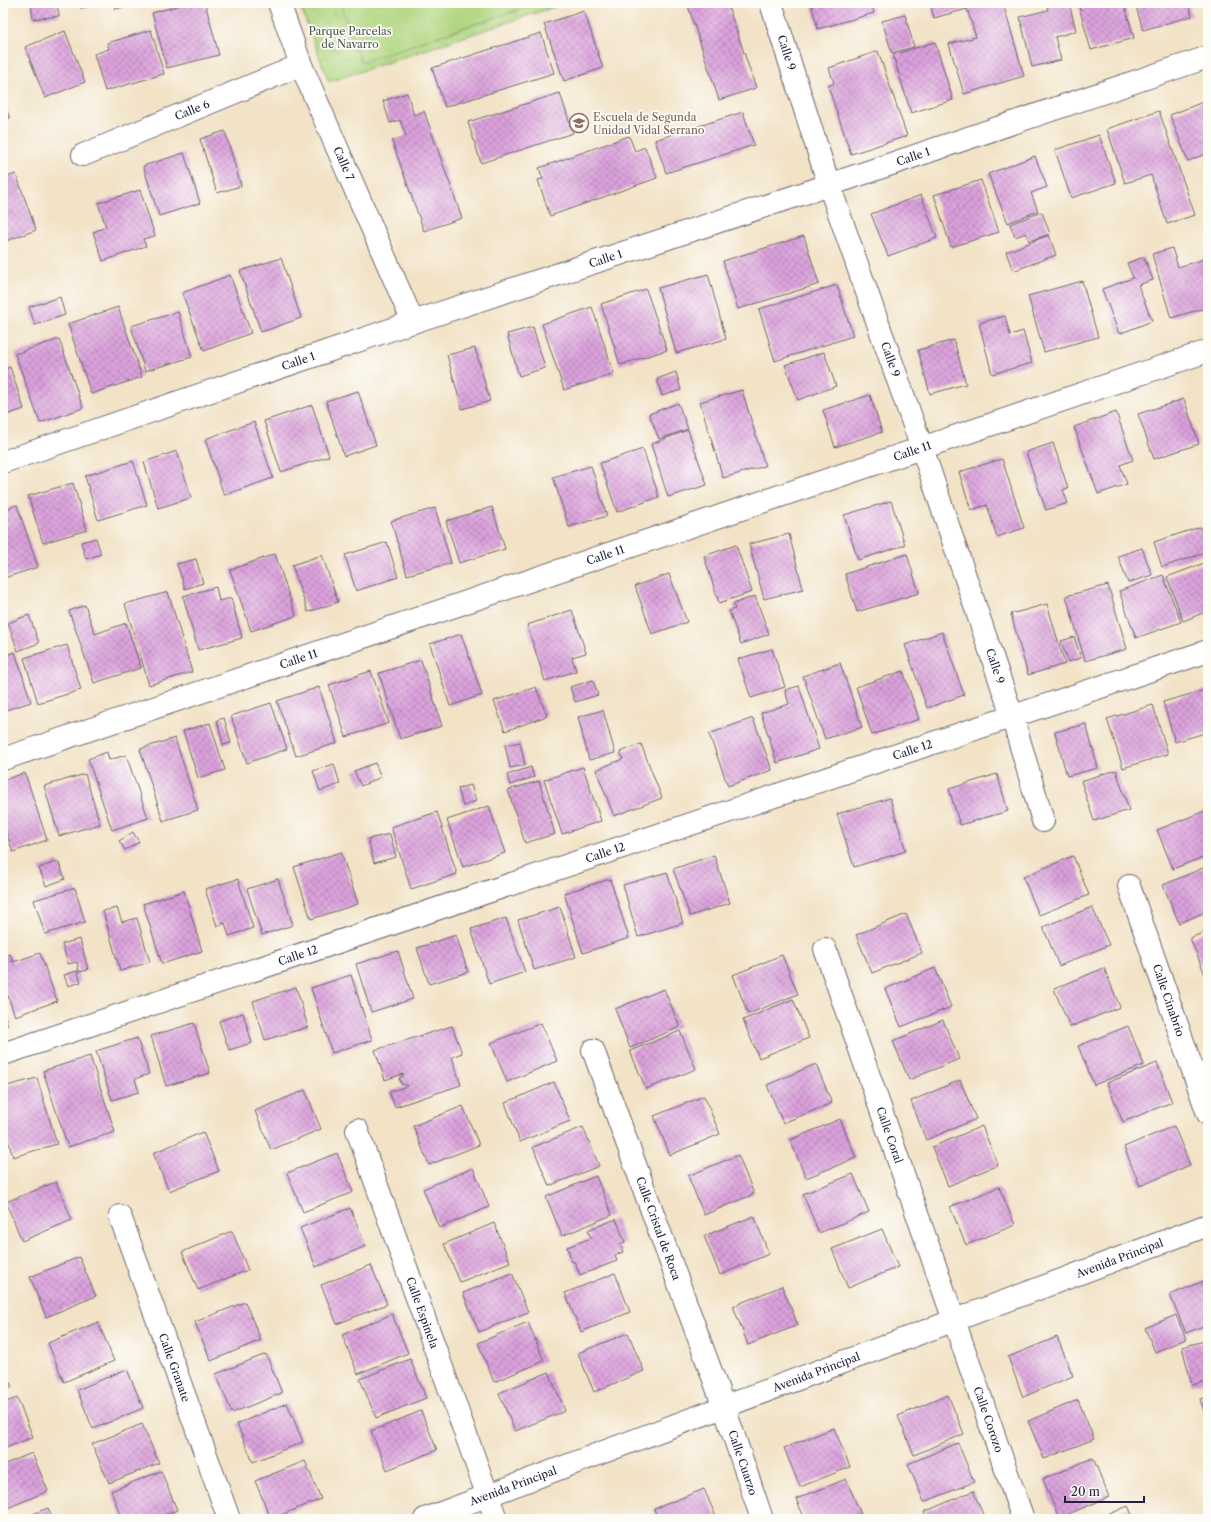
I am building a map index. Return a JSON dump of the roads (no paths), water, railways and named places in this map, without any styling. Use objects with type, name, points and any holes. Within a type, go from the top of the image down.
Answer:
[{"type":"street","name":"Calle 7","points":[[279,3],[301,65],[413,322]]},
{"type":"street","name":"Calle 9","points":[[771,3],[830,185],[922,448],[1012,716],[1043,821]]},
{"type":"street","name":"Calle 1","points":[[3,462],[413,322],[830,185],[1208,57]]},
{"type":"street","name":"Calle 6","points":[[83,155],[301,65]]},
{"type":"street","name":"Calle 11","points":[[3,759],[1208,351]]},
{"type":"street","name":"Calle 12","points":[[3,1054],[1208,651]]},
{"type":"street","name":"Calle Cinabrio","points":[[1129,886],[1208,1114]]},
{"type":"street","name":"Calle Coral","points":[[825,949],[954,1320]]},
{"type":"street","name":"Calle Cristal de Roca","points":[[593,1050],[724,1407]]},
{"type":"street","name":"Calle Espinela","points":[[357,1130],[496,1519]]},
{"type":"street","name":"Calle Granate","points":[[120,1216],[229,1519]]},
{"type":"street","name":"Avenida Principal","points":[[425,1519],[1208,1225]]},
{"type":"street","name":"Calle Corozo","points":[[954,1320],[1023,1519]]},
{"type":"street","name":"Calle Cuarzo","points":[[724,1407],[762,1519]]},
{"type":"place","name":"Escuela de Segunda Unidad Vidal Serrano","points":[[579,123]]},
{"type":"park label","name":"Parque Parcelas de Navarro","points":[[350,37]]}]
